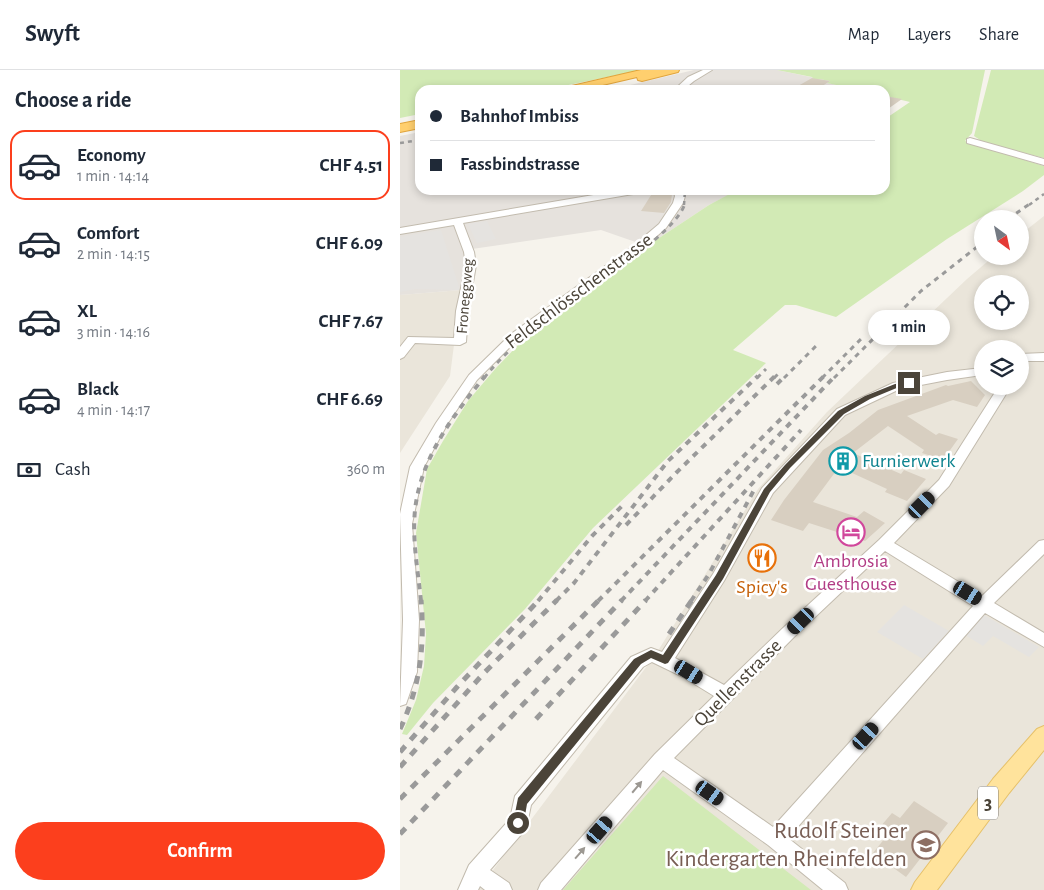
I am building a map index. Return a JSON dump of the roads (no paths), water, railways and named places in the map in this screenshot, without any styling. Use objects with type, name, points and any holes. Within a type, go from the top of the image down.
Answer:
[{"type":"highway","points":[[589,85],[655,70]]},
{"type":"highway","points":[[610,85],[674,70]]},
{"type":"highway","points":[[400,123],[415,120]]},
{"type":"highway","points":[[400,128],[415,125]]},
{"type":"main road","name":"3","points":[[923,890],[1001,786],[1044,735]]},
{"type":"street","points":[[684,85],[708,70]]},
{"type":"street","points":[[688,82],[716,70]]},
{"type":"street","points":[[970,141],[1044,162]]},
{"type":"street","points":[[400,231],[611,195]]},
{"type":"street","name":"Feldschlösschenstrasse","points":[[400,699],[409,672],[412,620],[405,524],[417,467],[442,423],[474,378],[515,336],[637,248],[663,226],[678,203],[680,195]]},
{"type":"street","name":"Froneggweg","points":[[406,339],[460,342],[462,311],[471,265],[470,252],[458,222]]},
{"type":"street","points":[[400,355],[406,339]]},
{"type":"street","points":[[1029,357],[1044,357]]},
{"type":"street","points":[[665,660],[719,576],[767,490],[841,412],[897,386],[974,373]]},
{"type":"street","name":"Quellenstrasse","points":[[548,890],[661,759],[726,694],[884,544],[944,483],[999,395]]},
{"type":"street","points":[[884,544],[1044,641]]},
{"type":"street","points":[[775,839],[984,603],[1044,545]]},
{"type":"street","points":[[468,890],[476,872],[518,823],[522,802],[637,662],[651,654],[726,694]]},
{"type":"street","points":[[661,759],[775,839],[838,890]]},
{"type":"street","points":[[476,872],[502,890]]},
{"type":"railway","points":[[400,143],[415,141]]},
{"type":"railway","points":[[1029,205],[1044,194]]},
{"type":"railway","points":[[684,205],[685,195]]},
{"type":"railway","points":[[1021,210],[1031,203]]},
{"type":"railway","points":[[484,378],[505,354],[537,326],[645,248],[678,216],[684,205]]},
{"type":"railway","points":[[834,378],[921,291],[974,249]]},
{"type":"railway","points":[[824,376],[862,338]]},
{"type":"railway","points":[[784,378],[817,345]]},
{"type":"railway","points":[[757,378],[766,369]]},
{"type":"railway","points":[[774,378],[780,372]]},
{"type":"railway","points":[[421,601],[414,533],[418,491],[431,455],[440,438],[461,406],[485,376]]},
{"type":"railway","points":[[400,767],[484,673],[574,583],[668,461],[758,376]]},
{"type":"railway","points":[[626,525],[775,376]]},
{"type":"railway","points":[[777,384],[785,376]]},
{"type":"railway","points":[[598,601],[824,376]]},
{"type":"railway","points":[[621,601],[835,376]]},
{"type":"railway","points":[[645,601],[801,430]]},
{"type":"railway","points":[[691,601],[709,574],[754,490]]},
{"type":"railway","points":[[538,601],[592,536],[622,506]]},
{"type":"railway","points":[[400,729],[412,698],[420,666],[422,634],[421,600]]},
{"type":"railway","points":[[400,752],[457,687],[539,600]]},
{"type":"railway","points":[[400,834],[622,600]]},
{"type":"railway","points":[[536,719],[646,600]]},
{"type":"railway","points":[[669,634],[692,600]]},
{"type":"railway","points":[[400,799],[598,601]]},
{"type":"place","name":"Furnierwerk","points":[[843,461]]},
{"type":"place","name":"Ambrosia Guesthouse","points":[[851,532]]},
{"type":"place","name":"Spicy's","points":[[762,558]]},
{"type":"place","name":"Rudolf Steiner Kindergarten Rheinfelden","points":[[926,845]]}]
